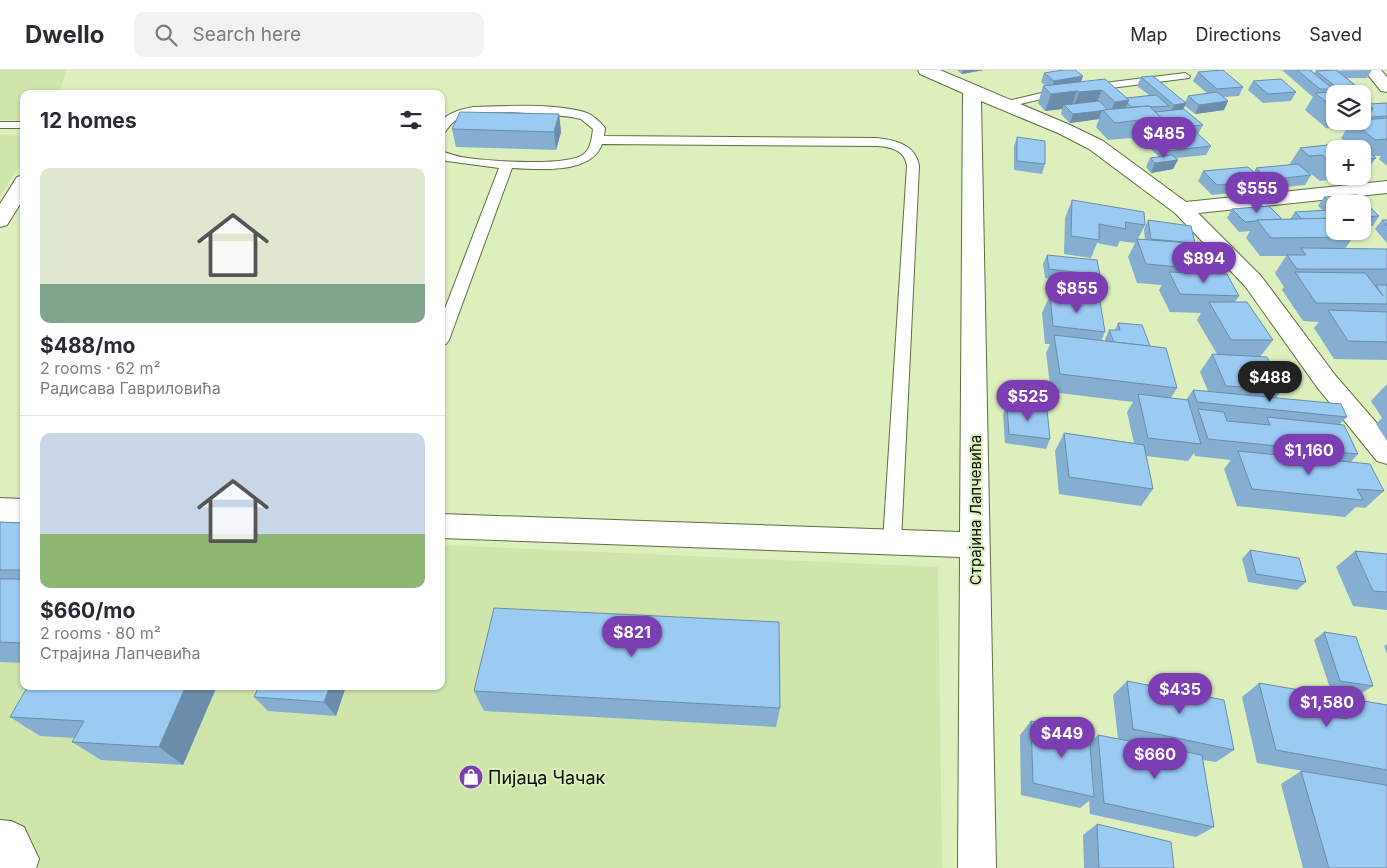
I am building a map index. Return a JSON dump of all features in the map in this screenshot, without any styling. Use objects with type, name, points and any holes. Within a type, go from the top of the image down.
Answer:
[{"type":"street","points":[[926,70],[972,91],[1007,104],[1096,145],[1182,209],[1253,281],[1326,381],[1387,454]]},
{"type":"street","points":[[1372,70],[1387,87]]},
{"type":"street","name":"Страјина Лапчевића","points":[[972,91],[977,868]]},
{"type":"street","points":[[1182,209],[1387,187]]},
{"type":"street","points":[[0,221],[20,188]]},
{"type":"street","points":[[0,510],[20,511]]},
{"type":"street","points":[[445,526],[975,545]]},
{"type":"street","points":[[0,839],[11,840],[20,859],[16,868]]},
{"type":"lane","points":[[1007,104],[1035,96],[1060,92],[1185,76]]},
{"type":"lane","points":[[445,122],[471,111],[570,113],[581,115],[599,128],[595,150],[582,160],[562,164],[507,164],[460,161],[445,156]]},
{"type":"lane","points":[[0,124],[20,125]]},
{"type":"lane","points":[[597,140],[877,142],[896,145],[910,154],[913,166],[892,542]]},
{"type":"lane","points":[[445,329],[507,164]]},
{"type":"shaded area","points":[[0,70],[66,70],[60,90],[20,90],[20,120],[0,120]]},
{"type":"shaded area","points":[[0,135],[20,136],[20,164],[0,197]]},
{"type":"shaded area","name":"Пијаца Чачак","points":[[0,526],[20,527],[20,690],[445,690],[445,545],[938,567],[942,868],[0,868]]},
{"type":"building","points":[[1075,70],[1083,76],[1054,81],[1044,73]]},
{"type":"building","points":[[1223,70],[1243,87],[1217,89],[1198,72]]},
{"type":"building","points":[[1297,70],[1310,70],[1328,85],[1326,85],[1326,89],[1320,89]]},
{"type":"building","points":[[1336,70],[1355,85],[1334,85],[1316,71]]},
{"type":"building","points":[[1153,76],[1186,103],[1174,105],[1141,77]]},
{"type":"building","points":[[1105,79],[1129,100],[1115,102],[1102,90],[1051,94],[1043,86]]},
{"type":"building","points":[[1281,79],[1296,92],[1268,94],[1253,81]]},
{"type":"building","points":[[1217,92],[1228,101],[1199,105],[1188,96]]},
{"type":"building","points":[[1326,92],[1326,102],[1315,93]]},
{"type":"building","points":[[1156,95],[1169,106],[1132,107],[1127,103],[1129,100],[1126,98]]},
{"type":"building","points":[[1099,101],[1108,110],[1073,114],[1064,105]]},
{"type":"building","points":[[1387,103],[1387,116],[1371,117],[1373,108],[1371,104]]},
{"type":"building","points":[[1149,106],[1165,121],[1142,123],[1139,120],[1115,123],[1103,110]]},
{"type":"building","points":[[1184,109],[1203,125],[1165,129],[1163,126],[1165,121],[1155,112]]},
{"type":"building","points":[[460,112],[559,114],[554,132],[452,129]]},
{"type":"building","points":[[1387,118],[1387,139],[1375,140],[1363,130],[1371,130],[1371,119]]},
{"type":"building","points":[[1197,133],[1211,146],[1167,151],[1153,138]]},
{"type":"building","points":[[1017,137],[1045,141],[1045,164],[1017,161]]},
{"type":"building","points":[[1326,145],[1326,158],[1322,155],[1309,156],[1300,148]]},
{"type":"building","points":[[1172,155],[1178,160],[1155,163],[1150,158]]},
{"type":"building","points":[[1298,164],[1311,175],[1268,180],[1256,168]]},
{"type":"building","points":[[1248,167],[1264,181],[1217,185],[1203,171]]},
{"type":"building","points":[[1072,200],[1144,212],[1145,225],[1125,222],[1126,229],[1099,224],[1099,240],[1071,236]]},
{"type":"building","points":[[1269,206],[1282,219],[1245,222],[1232,209]]},
{"type":"building","points":[[1371,208],[1379,216],[1371,216]]},
{"type":"building","points":[[1326,210],[1326,218],[1302,219],[1295,212]]},
{"type":"building","points":[[1326,218],[1326,237],[1271,238],[1257,220]]},
{"type":"building","points":[[1148,220],[1191,226],[1195,243],[1151,239]]},
{"type":"building","points":[[1137,239],[1203,244],[1214,270],[1146,264]]},
{"type":"building","points":[[1301,248],[1387,249],[1387,269],[1297,269],[1287,255],[1306,255]]},
{"type":"building","points":[[1047,255],[1097,260],[1100,275],[1049,269]]},
{"type":"building","points":[[1169,272],[1227,274],[1239,296],[1180,294]]},
{"type":"building","points":[[1295,272],[1365,273],[1383,296],[1376,285],[1387,285],[1387,304],[1316,303]]},
{"type":"building","points":[[1050,295],[1100,301],[1105,332],[1053,326]]},
{"type":"building","points":[[1209,302],[1247,302],[1273,340],[1231,340]]},
{"type":"building","points":[[1328,310],[1387,312],[1387,342],[1348,341]]},
{"type":"building","points":[[1118,323],[1142,325],[1150,346],[1114,342],[1109,330],[1120,330]]},
{"type":"building","points":[[1054,335],[1166,348],[1177,388],[1060,374]]},
{"type":"building","points":[[1212,354],[1267,357],[1283,389],[1226,386]]},
{"type":"building","points":[[1193,390],[1341,404],[1347,417],[1197,402]]},
{"type":"building","points":[[1138,394],[1188,400],[1201,444],[1148,438]]},
{"type":"building","points":[[1007,405],[1047,410],[1050,439],[1009,434]]},
{"type":"building","points":[[1198,409],[1224,412],[1227,421],[1270,425],[1267,417],[1344,425],[1358,454],[1208,439]]},
{"type":"building","points":[[1064,433],[1144,445],[1153,489],[1069,477]]},
{"type":"building","points":[[1238,451],[1370,464],[1384,491],[1357,489],[1363,500],[1252,489]]},
{"type":"building","points":[[0,522],[20,523],[20,570],[0,570]]},
{"type":"building","points":[[1250,550],[1299,558],[1306,582],[1256,574]]},
{"type":"building","points":[[1355,551],[1387,554],[1387,592],[1373,591]]},
{"type":"building","points":[[0,579],[20,579],[20,643],[0,642]]},
{"type":"building","points":[[494,608],[779,622],[780,708],[474,691]]},
{"type":"building","points":[[1324,632],[1356,637],[1373,686],[1340,681]]},
{"type":"building","points":[[1127,681],[1224,700],[1234,750],[1133,729]]},
{"type":"building","points":[[1259,683],[1317,693],[1324,715],[1347,719],[1340,697],[1387,705],[1387,770],[1276,750]]},
{"type":"building","points":[[26,690],[184,690],[159,747],[72,742],[84,721],[10,717]]},
{"type":"building","points":[[257,690],[328,690],[324,702],[254,697]]},
{"type":"building","points":[[1031,721],[1089,733],[1094,797],[1033,783]]},
{"type":"building","points":[[1098,735],[1202,755],[1214,827],[1104,803]]},
{"type":"building","points":[[1301,771],[1386,785],[1387,868],[1329,868]]},
{"type":"building","points":[[1097,824],[1171,842],[1174,868],[1099,868]]},
{"type":"place","name":"Пијаца Чачак","points":[[471,777]]}]
